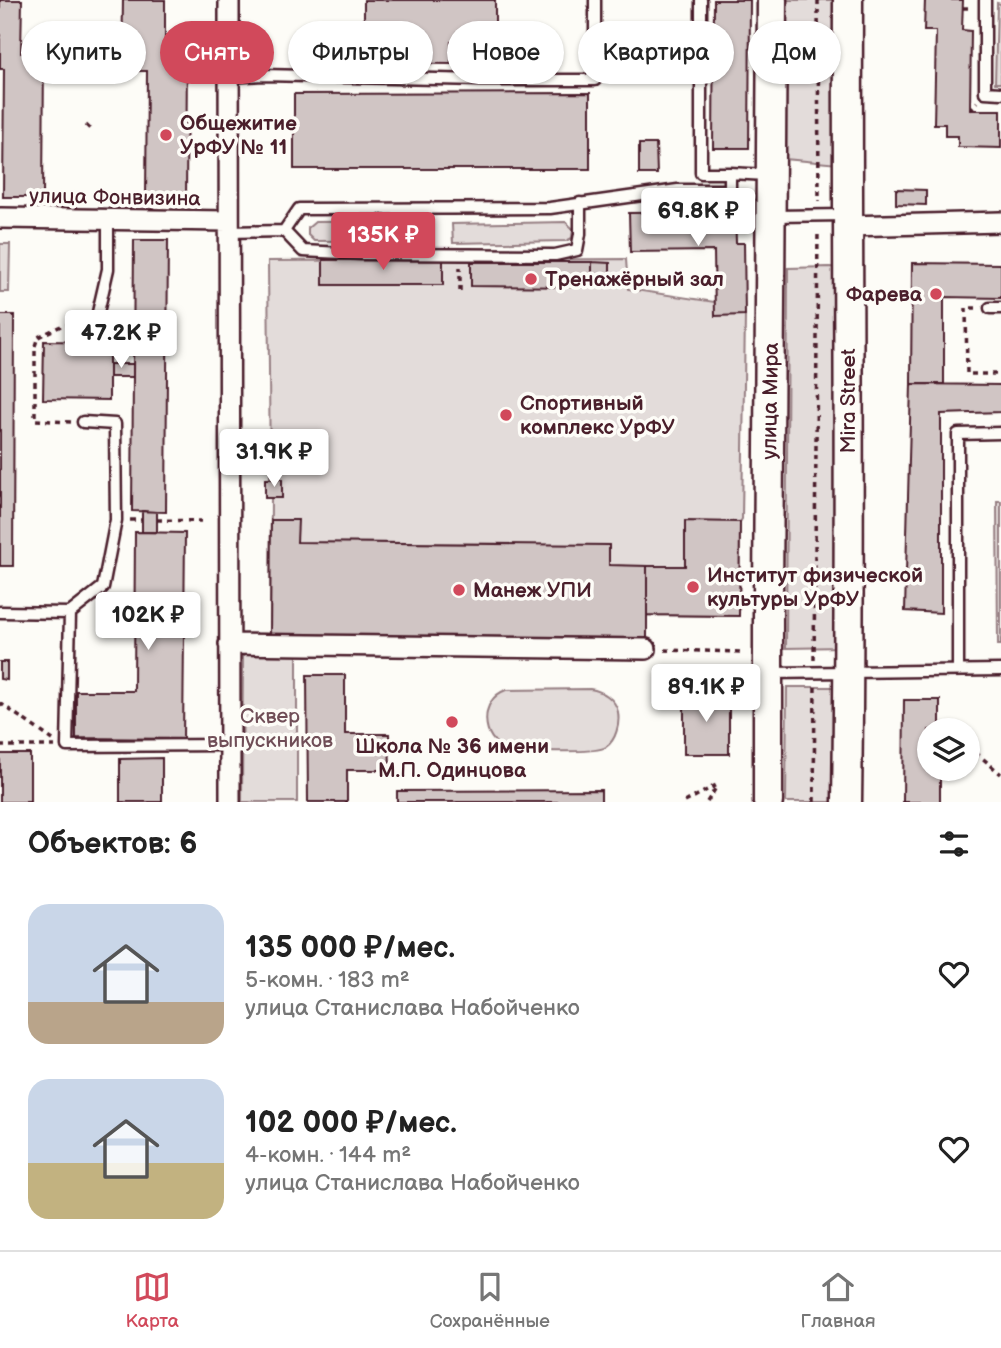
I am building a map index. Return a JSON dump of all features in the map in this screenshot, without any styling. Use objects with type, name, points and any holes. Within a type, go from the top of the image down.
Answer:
[{"type":"street","points":[[229,0],[229,21]]},
{"type":"street","name":"улица Мира","points":[[768,802],[759,663],[771,216],[772,0]]},
{"type":"street","name":"Mira Street","points":[[847,802],[848,0]]},
{"type":"street","points":[[229,84],[230,802]]},
{"type":"street","name":"улица Фонвизина","points":[[0,218],[229,226]]},
{"type":"street","points":[[847,221],[1001,222]]},
{"type":"street","points":[[229,644],[646,649]]},
{"type":"lane","points":[[274,75],[595,80],[595,0]]},
{"type":"lane","points":[[701,0],[701,173],[771,176]]},
{"type":"lane","points":[[985,0],[985,92],[1001,93]]},
{"type":"lane","points":[[284,231],[299,209],[550,208],[678,190],[730,190],[730,173]]},
{"type":"lane","points":[[229,226],[284,231],[303,251],[555,255],[577,250],[580,204]]},
{"type":"lane","points":[[771,216],[847,221]]},
{"type":"lane","points":[[96,321],[108,269],[108,220]]},
{"type":"lane","points":[[0,612],[71,613],[103,587],[116,520],[115,424],[83,422]]},
{"type":"lane","points":[[958,670],[958,433],[1001,433]]},
{"type":"lane","points":[[71,613],[67,746],[229,745]]},
{"type":"lane","points":[[759,663],[815,673],[1001,670]]},
{"type":"path","points":[[818,0],[818,173]]},
{"type":"path","points":[[86,125],[92,131]]},
{"type":"path","points":[[460,254],[460,291]]},
{"type":"path","points":[[814,802],[818,261]]},
{"type":"path","points":[[995,308],[966,308],[967,374],[1001,374]]},
{"type":"path","points":[[83,422],[34,420],[35,346],[38,337],[63,325],[96,321]]},
{"type":"path","points":[[157,520],[201,521]]},
{"type":"path","points":[[646,649],[759,663]]},
{"type":"path","points":[[0,703],[62,746],[0,746]]},
{"type":"path","points":[[980,757],[1001,774]]},
{"type":"path","points":[[685,802],[718,784],[707,802]]},
{"type":"green space","points":[[785,0],[839,0],[839,21],[785,21]]},
{"type":"green space","points":[[997,3],[1001,4],[1001,83],[995,83]]},
{"type":"green space","points":[[785,84],[838,84],[838,164],[785,159]]},
{"type":"green space","points":[[430,221],[431,240],[314,241],[308,235],[308,228],[315,222]]},
{"type":"green space","points":[[566,222],[573,229],[572,238],[566,241],[453,243],[452,224]]},
{"type":"green space","points":[[0,244],[10,244],[9,292],[0,292]]},
{"type":"green space","name":"Спортивный комплекс УрФУ","points":[[626,259],[628,289],[715,302],[715,315],[745,315],[739,616],[647,615],[270,636],[271,498],[265,498],[265,479],[270,479],[268,261]]},
{"type":"green space","points":[[788,268],[844,268],[843,647],[786,648]]},
{"type":"green space","points":[[997,501],[1001,501],[1001,645],[998,645]]},
{"type":"green space","name":"Сквер выпускников","points":[[297,652],[297,802],[242,802],[243,655]]},
{"type":"green space","points":[[787,687],[838,687],[838,802],[786,802]]},
{"type":"green space","points":[[590,689],[607,696],[618,712],[616,731],[606,747],[574,751],[507,749],[492,738],[486,720],[487,711],[497,695],[506,690]]},
{"type":"building","points":[[0,0],[22,0],[21,84],[44,84],[43,197],[3,197],[4,69],[0,69]]},
{"type":"building","name":"Общежитие УрФУ № 11","points":[[123,0],[165,0],[165,21],[160,21],[160,84],[187,84],[186,199],[146,199],[146,21],[123,21]]},
{"type":"building","points":[[364,0],[495,0],[495,21],[447,21],[447,64],[433,64],[433,21],[364,21]]},
{"type":"building","points":[[714,0],[750,0],[749,148],[713,148],[713,84],[734,84],[734,21],[714,21]]},
{"type":"building","points":[[925,0],[963,0],[962,30],[971,31],[970,110],[1001,110],[1001,148],[958,147],[958,136],[945,136],[945,124],[934,124],[936,31],[924,31]]},
{"type":"building","points":[[590,93],[590,169],[294,169],[294,94]]},
{"type":"building","points":[[639,144],[656,144],[657,174],[639,174]]},
{"type":"building","points":[[896,189],[926,190],[926,205],[896,204]]},
{"type":"building","points":[[735,212],[736,243],[744,243],[745,315],[715,316],[714,251],[630,252],[629,213]]},
{"type":"building","points":[[134,240],[168,240],[166,512],[132,511]]},
{"type":"building","points":[[443,259],[443,285],[323,285],[323,260]]},
{"type":"building","name":"Тренажёрный зал","points":[[471,262],[592,262],[592,287],[471,286]]},
{"type":"building","points":[[592,262],[610,263],[610,287],[592,287]]},
{"type":"building","points":[[912,263],[1001,264],[1001,298],[944,297],[944,384],[911,384]]},
{"type":"building","points":[[0,315],[14,315],[13,566],[0,566]]},
{"type":"building","points":[[44,341],[109,342],[109,400],[43,399]]},
{"type":"building","points":[[109,364],[133,364],[133,377],[109,377]]},
{"type":"building","points":[[911,384],[1001,385],[1001,412],[941,414],[941,613],[905,611]]},
{"type":"building","points":[[265,479],[282,479],[282,498],[265,498]]},
{"type":"building","points":[[142,511],[157,512],[157,532],[142,532]]},
{"type":"building","name":"Манеж УПИ","points":[[271,520],[298,520],[297,542],[609,545],[609,565],[647,566],[647,640],[270,636]]},
{"type":"building","name":"Институт физической культуры УрФУ","points":[[685,521],[740,522],[739,616],[647,615],[647,566],[685,566]]},
{"type":"building","points":[[135,532],[185,533],[183,739],[76,738],[76,691],[134,691]]},
{"type":"building","points":[[0,662],[7,662],[7,680],[0,679]]},
{"type":"building","points":[[307,675],[345,675],[345,734],[389,734],[390,770],[347,770],[347,802],[308,802]]},
{"type":"building","points":[[684,694],[729,694],[729,754],[684,754]]},
{"type":"building","points":[[904,700],[940,700],[940,718],[917,718],[917,781],[940,781],[940,802],[903,802]]},
{"type":"building","points":[[0,754],[30,754],[30,802],[0,802]]},
{"type":"building","points":[[162,758],[162,802],[120,802],[120,759]]},
{"type":"building","points":[[601,790],[601,802],[397,802],[397,791]]},
{"type":"place","name":"Общежитие УрФУ № 11","points":[[166,135]]},
{"type":"place","name":"Тренажёрный зал","points":[[531,279]]},
{"type":"place","name":"Фарева","points":[[936,294]]},
{"type":"place","name":"Спортивный комплекс УрФУ","points":[[506,415]]},
{"type":"place","name":"Институт физической культуры УрФУ","points":[[693,587]]},
{"type":"place","name":"Манеж УПИ","points":[[459,590]]},
{"type":"place","name":"Школа № 36 имени М.П. Одинцова","points":[[452,722]]}]
